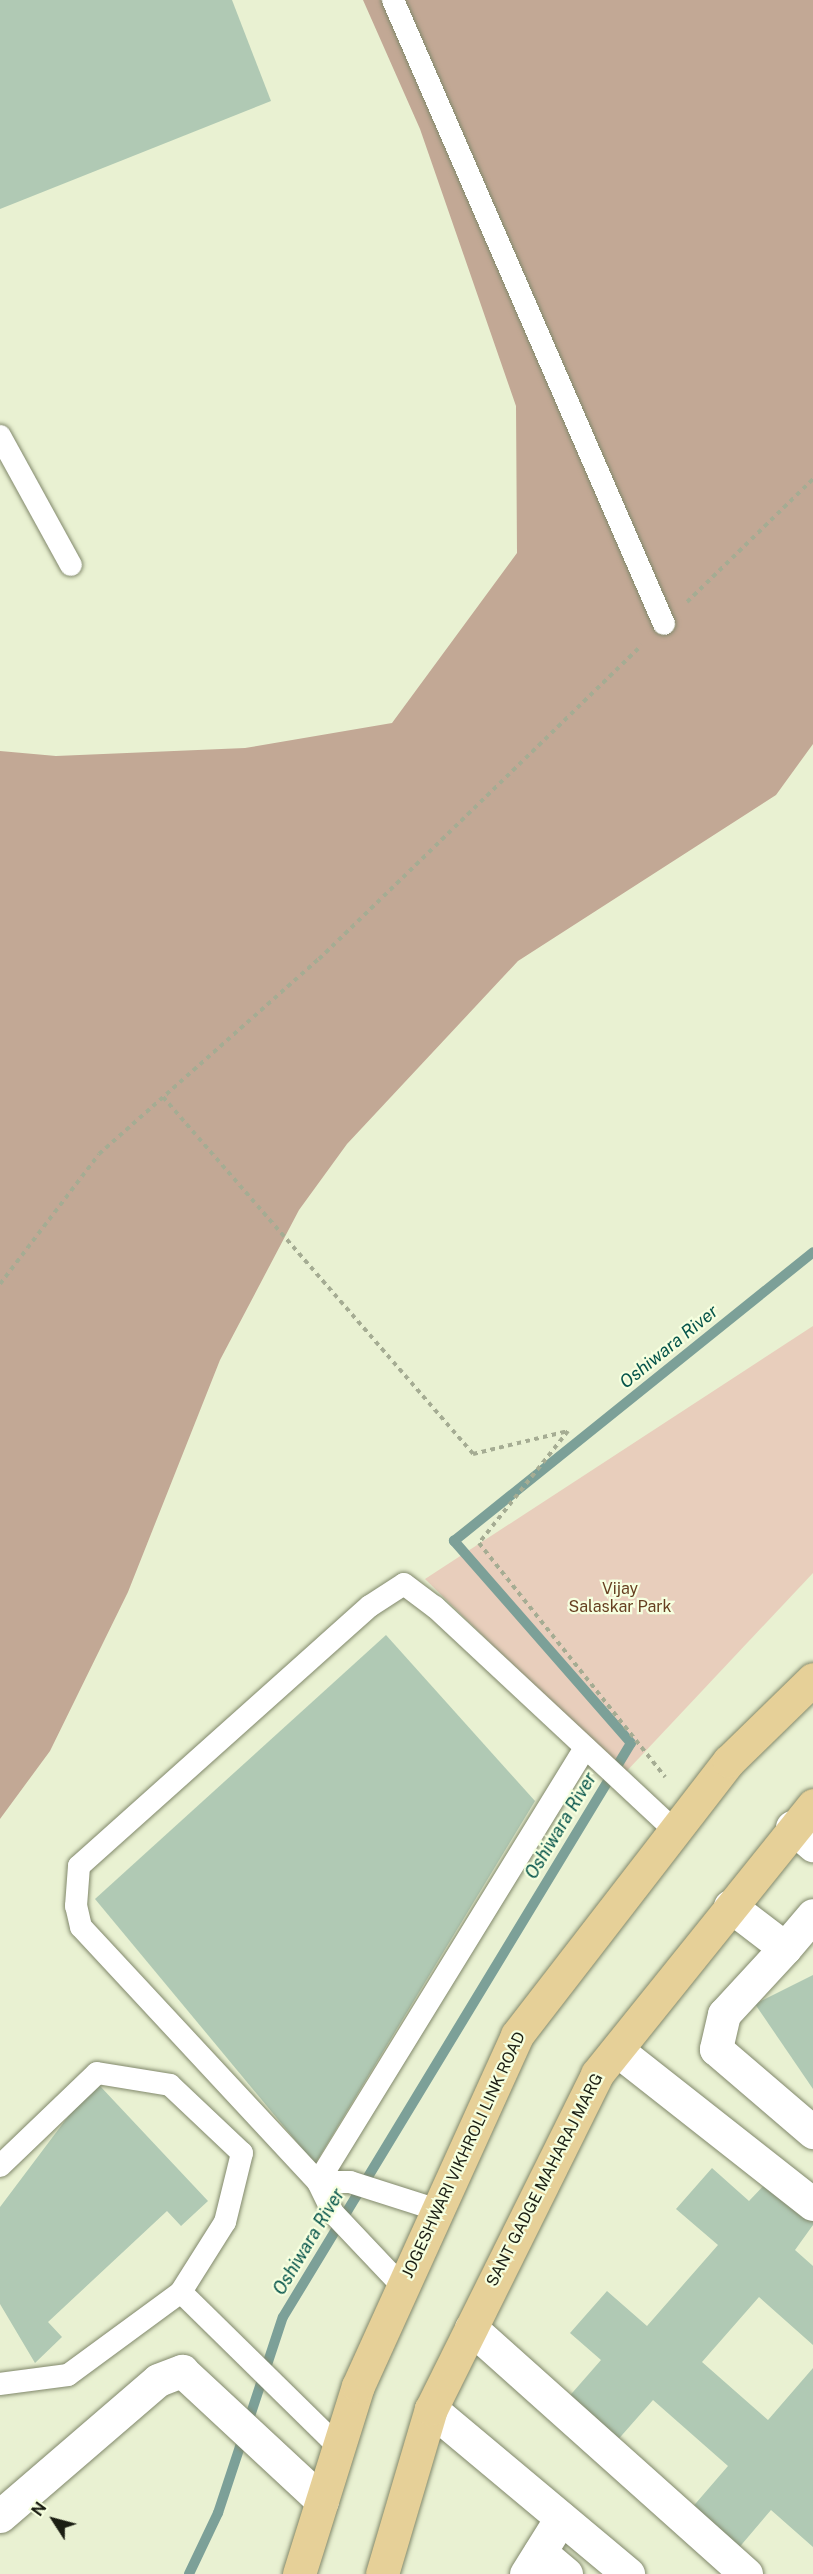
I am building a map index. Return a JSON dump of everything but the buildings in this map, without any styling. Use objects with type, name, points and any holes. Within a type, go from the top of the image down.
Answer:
[{"type":"main road","name":"JOGESHWARI VIKHROLI LINK ROAD","points":[[299,2574],[358,2386],[517,2036],[729,1761],[813,1679]]},
{"type":"main road","name":"SANT GADGE MAHARAJ MARG","points":[[382,2574],[431,2409],[597,2074],[730,1906],[806,1826]]},
{"type":"street","points":[[730,1906],[785,1948]]},
{"type":"street","points":[[813,1915],[724,2014],[716,2049],[813,2132]]},
{"type":"street","points":[[617,2050],[813,2204]]},
{"type":"street","points":[[471,2328],[746,2574]]},
{"type":"street","points":[[0,2516],[166,2374],[188,2374],[322,2501]]},
{"type":"street","points":[[431,2409],[628,2574]]},
{"type":"street","points":[[561,2518],[533,2563],[566,2574]]},
{"type":"lane","points":[[393,0],[663,624]]},
{"type":"lane","points":[[0,436],[71,565]]},
{"type":"lane","points":[[403,2287],[343,2223],[318,2182],[81,1927],[76,1906],[78,1866],[370,1606],[404,1584],[631,1790],[683,1820]]},
{"type":"lane","points":[[318,2182],[585,1748]]},
{"type":"lane","points":[[0,2166],[97,2073],[170,2085],[242,2153],[225,2222],[181,2292],[68,2375],[0,2384]]},
{"type":"lane","points":[[318,2182],[363,2186],[438,2210]]},
{"type":"lane","points":[[181,2292],[339,2447]]},
{"type":"path","points":[[0,1284],[99,1154],[319,959],[813,479]]},
{"type":"path","points":[[163,1097],[473,1454],[568,1431],[479,1543],[683,1820]]},
{"type":"green space","name":"Vijay Salaskar Park","points":[[813,1326],[813,1573],[624,1774],[425,1579]]},
{"type":"shaded area","points":[[363,0],[813,0],[813,744],[776,795],[518,961],[347,1144],[299,1210],[220,1360],[128,1592],[50,1751],[0,1819],[0,751],[56,756],[245,748],[392,723],[517,553],[516,406],[420,129]]},
{"type":"waterway","name":"Oshiwara River","points":[[189,2574],[218,2513],[283,2317],[631,1743],[454,1541],[813,1252]]}]
